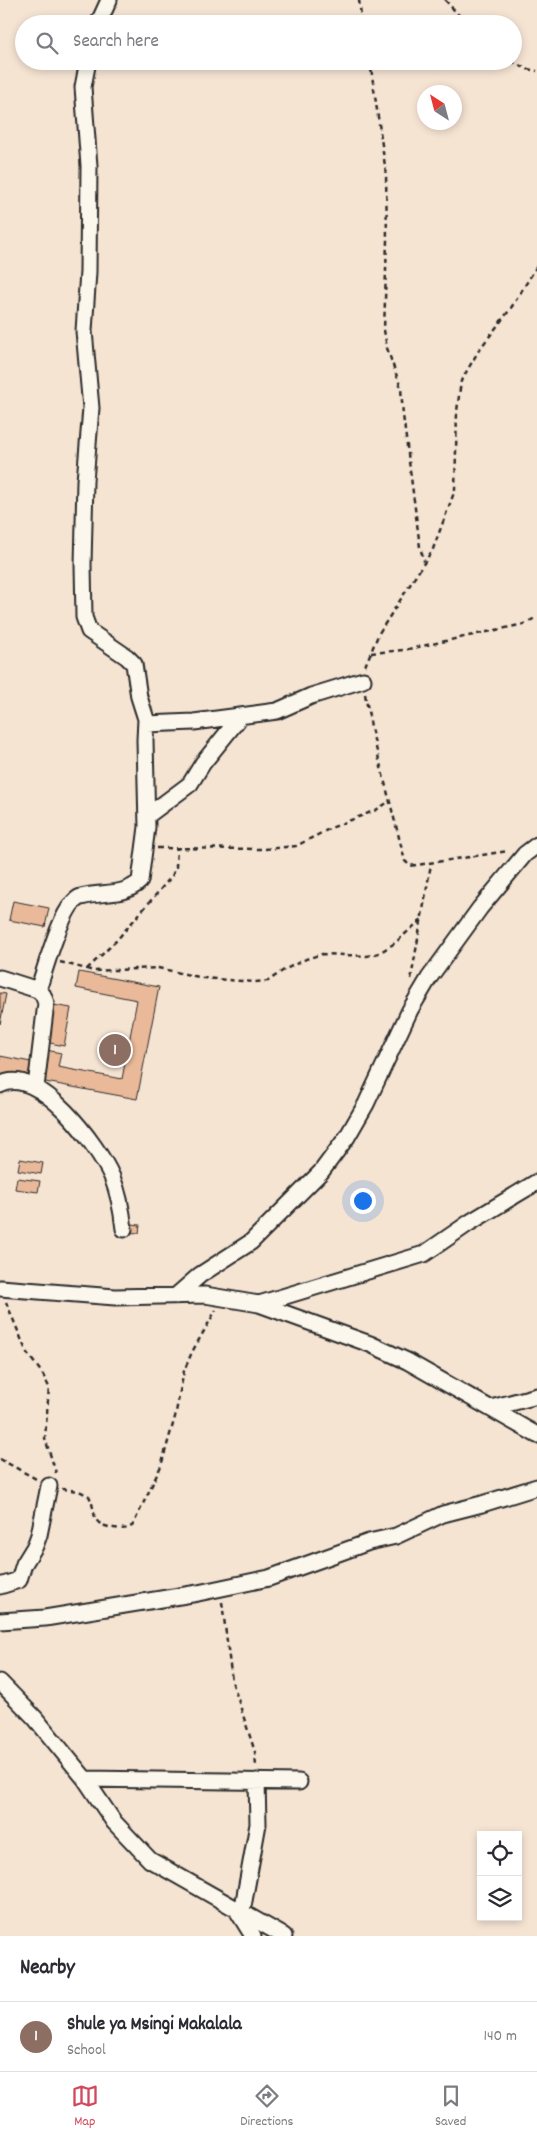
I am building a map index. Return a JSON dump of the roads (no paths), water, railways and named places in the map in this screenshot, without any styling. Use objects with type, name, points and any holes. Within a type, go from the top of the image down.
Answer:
[{"type":"street","points":[[102,15],[109,0]]},
{"type":"street","points":[[38,990],[66,912],[75,900],[85,896],[125,891],[136,886],[142,876],[147,816],[144,740],[146,719],[139,697],[134,664],[127,657],[89,631],[84,617],[85,490],[91,408],[84,331],[88,272],[89,166],[84,87],[87,70]]},
{"type":"street","points":[[146,724],[194,722],[277,711],[311,696],[363,680]]},
{"type":"street","points":[[147,816],[190,784],[203,763],[240,717]]},
{"type":"street","points":[[176,1296],[200,1275],[251,1242],[321,1172],[347,1137],[366,1104],[410,1010],[429,978],[480,908],[525,854],[537,846]]},
{"type":"street","points":[[0,978],[38,990],[43,995],[46,1003],[36,1087]]},
{"type":"street","points":[[0,1085],[10,1081],[36,1087],[49,1095],[92,1141],[111,1175],[118,1195],[124,1229]]},
{"type":"street","points":[[259,1304],[424,1254],[469,1223],[537,1182]]},
{"type":"street","points":[[0,1280],[21,1290]]},
{"type":"street","points":[[2,1292],[21,1290],[115,1297],[205,1296],[259,1304],[377,1347],[408,1361],[537,1435]]},
{"type":"street","points":[[491,1408],[537,1396]]},
{"type":"street","points":[[0,1586],[19,1580],[24,1564],[35,1546],[39,1535],[52,1480]]},
{"type":"street","points":[[0,1621],[45,1618],[269,1578],[368,1542],[396,1536],[442,1514],[537,1487]]},
{"type":"street","points":[[0,1682],[35,1718],[85,1779],[114,1822],[150,1860],[284,1936]]},
{"type":"street","points":[[85,1779],[299,1782]]},
{"type":"street","points":[[253,1936],[239,1911],[258,1824],[258,1781]]},
{"type":"place","name":"Shule ya Msingi Makalala","points":[[115,1050]]}]
